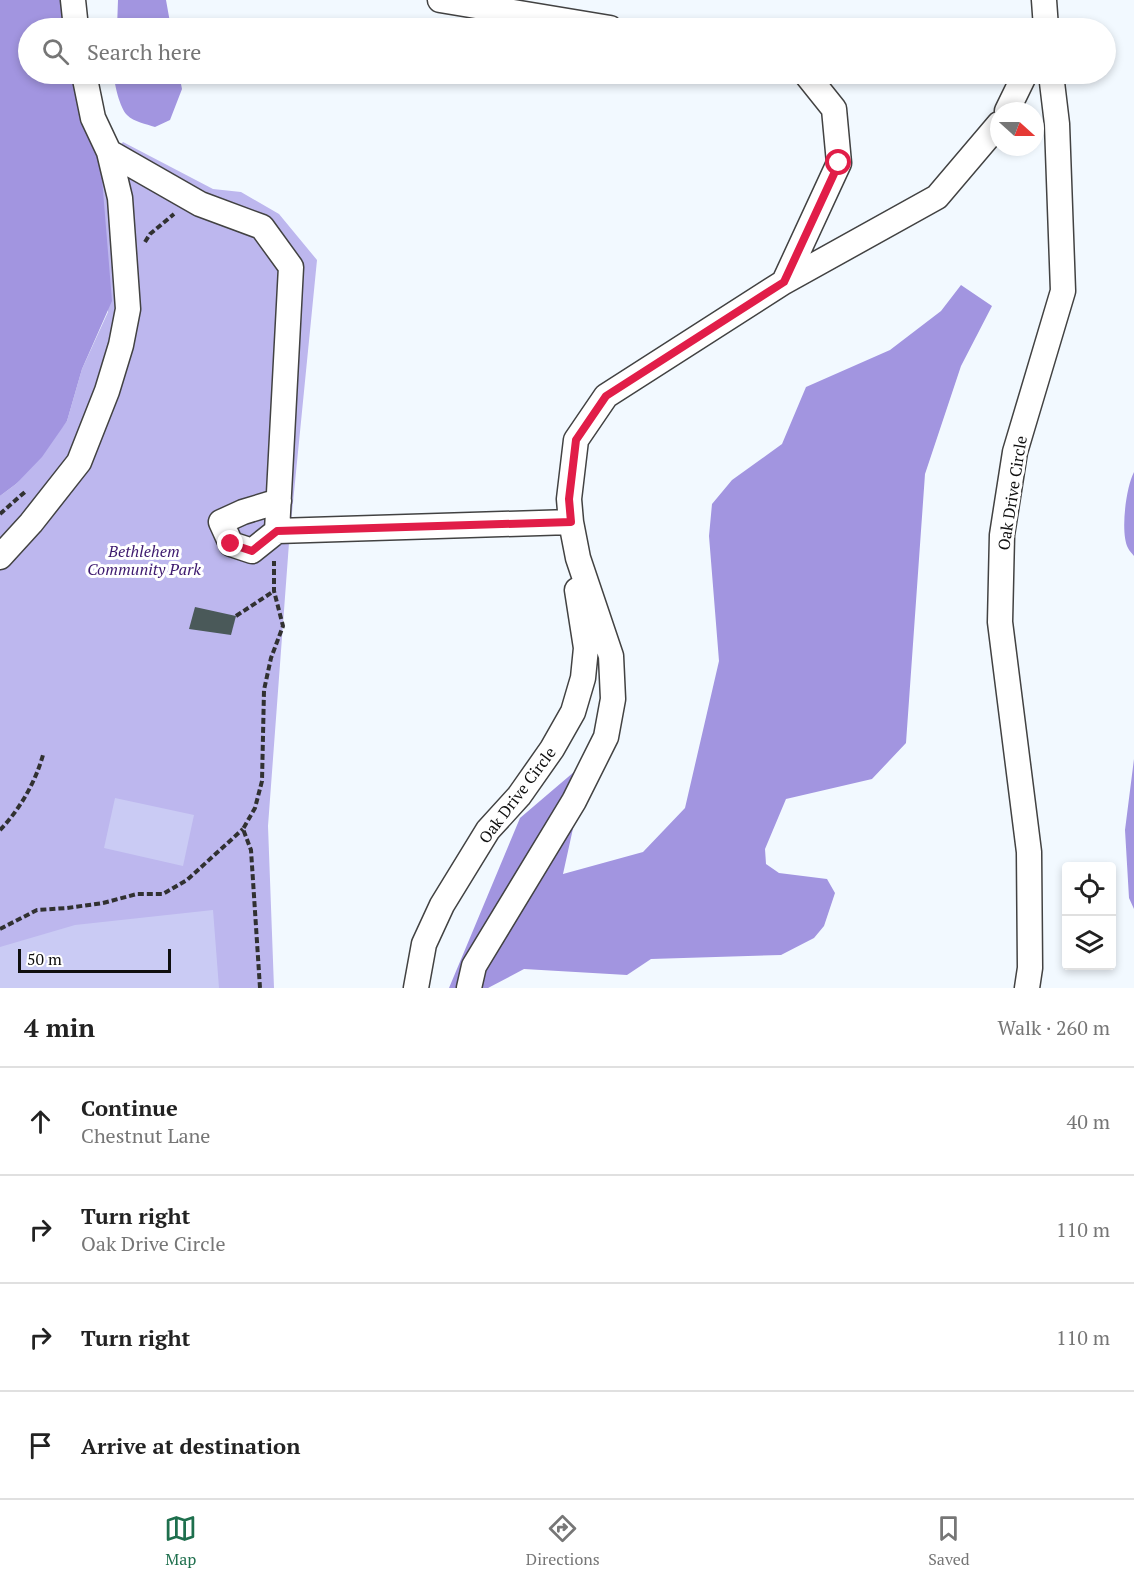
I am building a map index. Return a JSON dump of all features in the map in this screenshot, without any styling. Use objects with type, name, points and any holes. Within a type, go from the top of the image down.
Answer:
[{"type":"street","points":[[73,0],[75,18]]},
{"type":"street","points":[[440,0],[549,18]]},
{"type":"street","points":[[1044,0],[1045,18]]},
{"type":"street","points":[[0,556],[31,524],[79,462],[107,391],[129,309],[120,198],[109,152],[93,118],[86,84]]},
{"type":"street","points":[[784,282],[839,163],[834,109],[814,84]]},
{"type":"street","points":[[1011,102],[1020,84]]},
{"type":"street","name":"Oak Drive Circle","points":[[1028,988],[1030,968],[1029,852],[1000,622],[1002,546],[1015,452],[1063,291],[1057,124],[1052,84]]},
{"type":"street","name":"Oak Drive Circle","points":[[469,988],[474,966],[574,801],[606,737],[613,699],[610,656],[578,558],[571,522],[569,499],[576,440],[606,396],[784,282],[937,197],[990,135]]},
{"type":"street","points":[[109,152],[200,204],[262,227],[291,267],[277,531]]},
{"type":"street","points":[[279,501],[243,512],[221,522],[231,544],[252,551],[277,531],[571,522]]},
{"type":"street","name":"Oak Drive Circle","points":[[416,988],[424,944],[442,905],[488,830],[552,749],[573,712],[583,678],[586,648],[577,596],[578,558]]},
{"type":"path","points":[[139,250],[150,234],[173,214],[200,204]]},
{"type":"path","points":[[0,514],[34,484]]},
{"type":"path","points":[[0,929],[38,910],[103,903],[137,894],[163,894],[187,880],[243,829],[255,808],[262,781],[265,742],[264,690],[271,658],[283,626],[274,591],[277,531]]},
{"type":"path","points":[[236,616],[274,591]]},
{"type":"path","points":[[0,830],[13,816],[25,797],[38,771],[43,754]]},
{"type":"path","points":[[243,829],[251,850],[260,988]]},
{"type":"green space","name":"Bethlehem Community Park","points":[[123,142],[213,189],[241,192],[279,214],[317,260],[289,543],[268,826],[274,988],[0,988],[0,496],[16,484],[67,421],[82,369],[108,312],[101,166]]},
{"type":"shaded area","points":[[0,0],[81,0],[83,18],[18,18],[18,84],[91,84],[101,166],[112,301],[82,369],[67,421],[42,457],[16,484],[0,496]]},
{"type":"shaded area","points":[[118,0],[166,0],[169,18],[117,18]]},
{"type":"shaded area","points":[[115,84],[181,84],[182,89],[170,120],[155,127],[140,122],[124,112]]},
{"type":"shaded area","points":[[961,285],[992,306],[961,366],[925,474],[906,743],[872,779],[786,799],[765,849],[766,864],[779,873],[827,879],[835,893],[824,926],[814,938],[781,955],[651,959],[627,975],[524,969],[488,988],[449,988],[520,818],[588,760],[563,874],[643,852],[685,808],[719,661],[709,536],[712,504],[732,480],[782,444],[806,387],[890,350],[941,311]]},
{"type":"shaded area","points":[[1134,472],[1134,556],[1128,549],[1124,521]]},
{"type":"shaded area","points":[[1134,759],[1134,909],[1129,898],[1125,830]]},
{"type":"shaded area","points":[[115,798],[194,815],[183,866],[104,848]]},
{"type":"shaded area","points":[[213,910],[219,988],[0,988],[0,947],[75,925]]},
{"type":"building","points":[[195,607],[236,616],[231,635],[189,629]]},
{"type":"route","points":[[231,544],[252,551],[277,531],[571,522],[569,499],[576,440],[606,396],[784,282],[839,163]]}]
